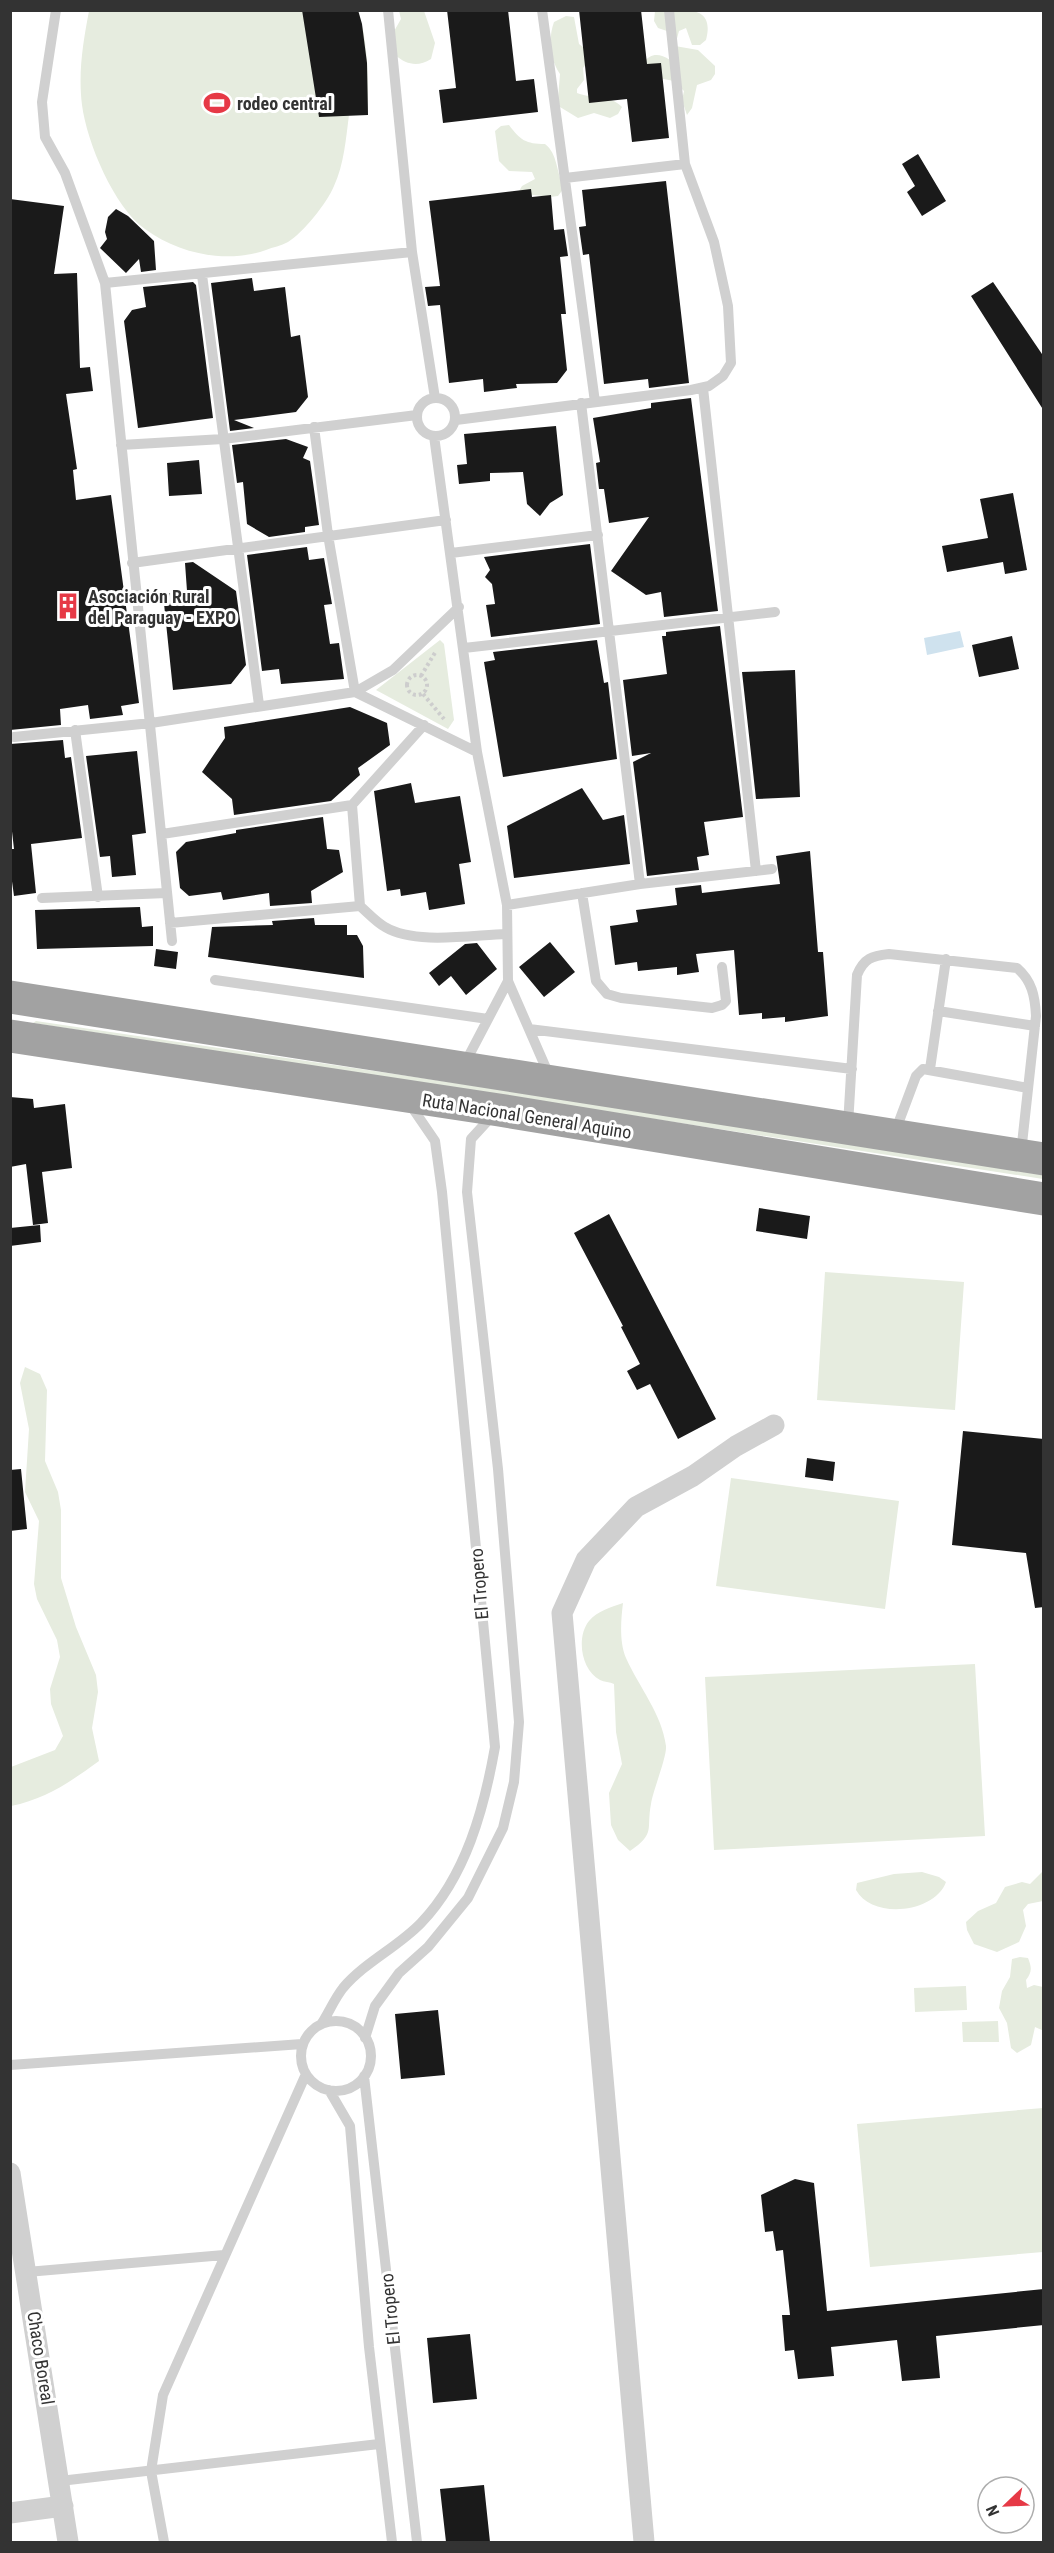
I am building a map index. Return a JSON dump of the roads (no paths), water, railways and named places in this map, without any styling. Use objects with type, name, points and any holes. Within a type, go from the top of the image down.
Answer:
[{"type":"highway","points":[[10,997],[1032,1158]]},
{"type":"highway","name":"Ruta Nacional General Aquino","points":[[10,1035],[499,1110],[1044,1199]]},
{"type":"street","points":[[644,2542],[562,1613],[586,1560],[636,1508],[693,1476],[736,1446],[774,1425]]},
{"type":"street","name":"Chaco Boreal","points":[[10,2173],[19,2273],[60,2481],[68,2542]]},
{"type":"street","points":[[10,2513],[63,2506]]},
{"type":"lane","points":[[56,10],[42,102],[45,136],[65,173],[105,283],[172,941]]},
{"type":"lane","points":[[387,10],[412,252],[435,398]]},
{"type":"lane","points":[[542,10],[595,402]]},
{"type":"lane","points":[[456,420],[703,387],[723,376],[731,363],[728,306],[714,242],[685,164],[669,10]]},
{"type":"lane","points":[[565,178],[685,164]]},
{"type":"lane","points":[[105,283],[412,252]]},
{"type":"lane","points":[[202,275],[259,705]]},
{"type":"lane","points":[[703,387],[756,871]]},
{"type":"lane","points":[[435,398],[451,404],[456,420],[450,431],[434,436],[423,431],[417,415],[425,401],[435,398]]},
{"type":"lane","points":[[581,403],[640,884]]},
{"type":"lane","points":[[121,445],[223,439],[417,415]]},
{"type":"lane","points":[[314,427],[328,535],[355,692]]},
{"type":"lane","points":[[434,436],[477,752],[507,905],[508,981],[551,1081]]},
{"type":"lane","points":[[132,563],[446,520]]},
{"type":"lane","points":[[451,553],[598,535]]},
{"type":"lane","points":[[14,737],[151,723],[355,692],[393,670],[459,607]]},
{"type":"lane","points":[[464,648],[775,612]]},
{"type":"lane","points":[[355,692],[477,752]]},
{"type":"lane","points":[[162,834],[352,805],[423,725]]},
{"type":"lane","points":[[75,730],[98,897]]},
{"type":"lane","points":[[352,805],[360,906]]},
{"type":"lane","points":[[507,905],[640,884],[771,869]]},
{"type":"lane","points":[[42,898],[167,893]]},
{"type":"lane","points":[[582,893],[596,981],[607,993],[621,998],[712,1008],[726,1001],[722,967]]},
{"type":"lane","points":[[170,923],[360,906],[385,927],[406,936],[506,934]]},
{"type":"lane","points":[[848,1128],[857,975],[862,963],[872,956],[889,954],[1017,968],[1030,982],[1035,1000],[1035,1026],[1028,1088],[1032,1158]]},
{"type":"lane","points":[[930,1069],[946,959]]},
{"type":"lane","points":[[215,980],[488,1019]]},
{"type":"lane","points":[[463,1067],[508,981]]},
{"type":"lane","points":[[938,1011],[1035,1026]]},
{"type":"lane","points":[[529,1029],[852,1069]]},
{"type":"lane","points":[[894,1136],[916,1076],[923,1069],[1028,1088]]},
{"type":"lane","name":"El Tropero","points":[[322,2023],[343,1988],[404,1939],[439,1901],[474,1833],[488,1790],[495,1747],[438,1161],[435,1141],[404,1095]]},
{"type":"lane","name":"El Tropero","points":[[365,2038],[375,2006],[399,1973],[428,1947],[468,1898],[503,1828],[514,1782],[519,1722],[513,1643],[498,1469],[468,1192],[471,1138],[499,1110]]},
{"type":"lane","points":[[342,2021],[351,2024],[365,2038],[370,2057],[364,2076],[349,2088],[329,2090],[320,2087],[306,2074],[301,2055],[302,2044],[314,2028],[322,2023],[342,2021]]},
{"type":"lane","points":[[10,2065],[302,2044]]},
{"type":"lane","points":[[164,2542],[151,2471],[163,2396],[306,2074]]},
{"type":"lane","name":"El Tropero","points":[[364,2076],[417,2542]]},
{"type":"lane","name":"El Tropero","points":[[329,2090],[350,2127],[379,2444],[392,2542]]},
{"type":"lane","points":[[19,2273],[224,2255]]},
{"type":"lane","points":[[60,2481],[379,2444]]},
{"type":"water","points":[[960,631],[964,647],[927,655],[924,638]]},
{"type":"place","name":"rodeo central","points":[[217,103]]},
{"type":"place","name":"Asociación Rural del Paraguay - EXPO","points":[[68,606]]}]
